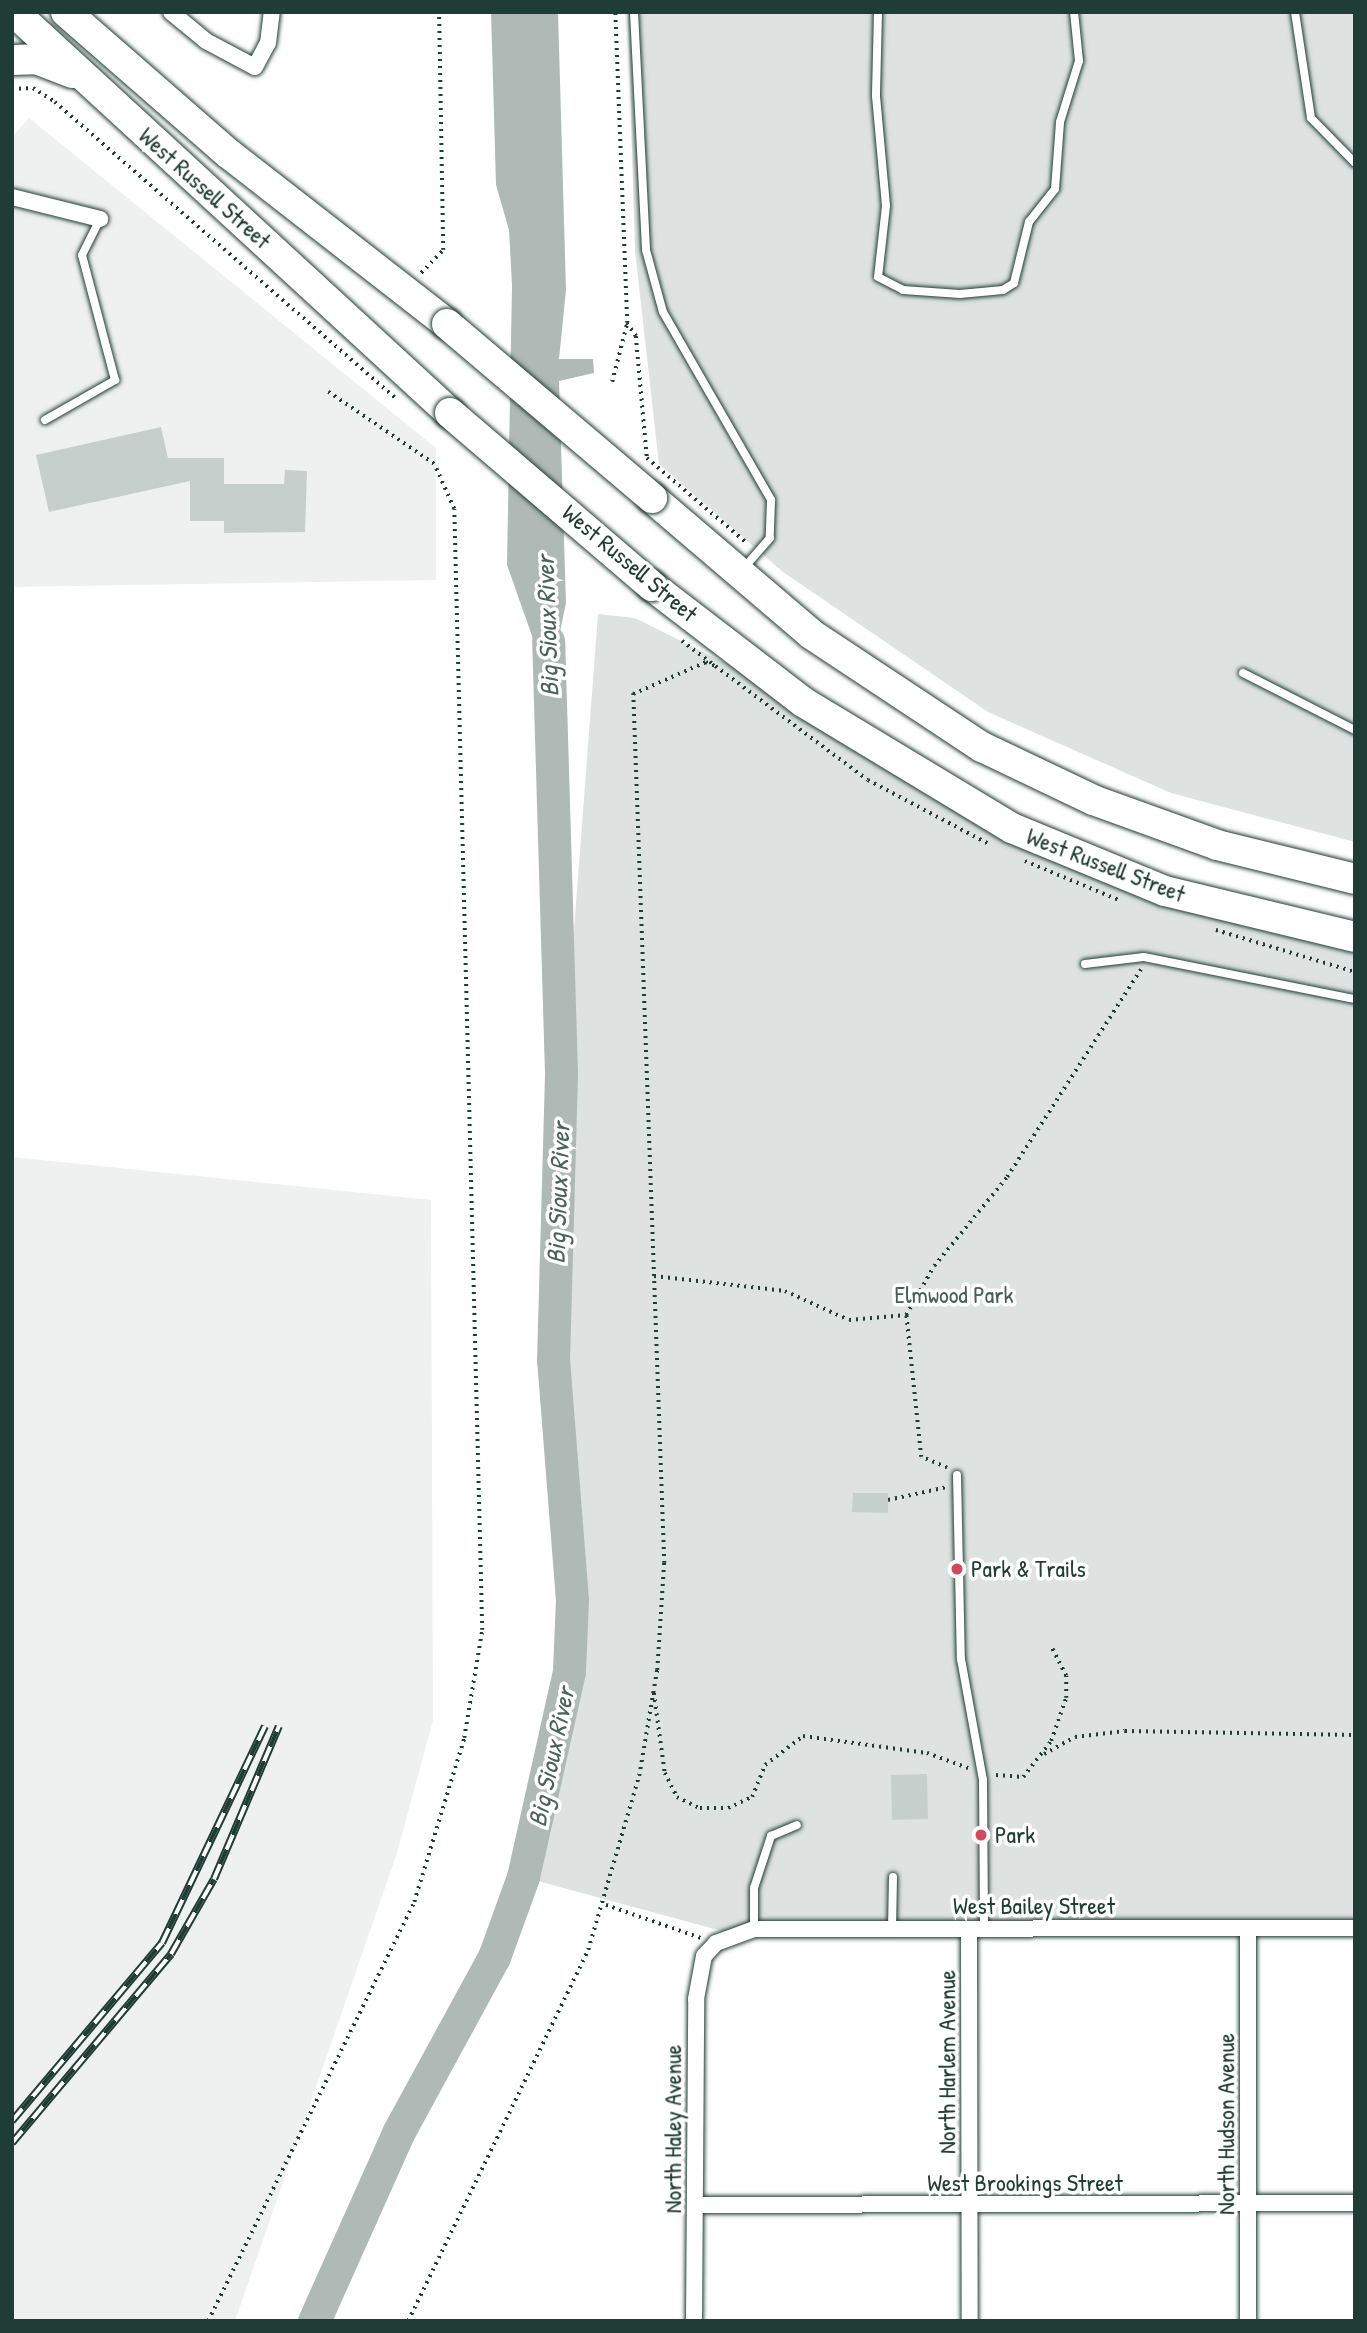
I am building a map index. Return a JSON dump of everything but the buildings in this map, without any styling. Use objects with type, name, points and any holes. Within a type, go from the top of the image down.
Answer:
[{"type":"highway","name":"West Russell Street","points":[[14,12],[450,413],[652,586],[803,702],[1012,828],[1165,891],[1355,937]]},
{"type":"highway","name":"West Russell Street","points":[[66,12],[229,154],[406,290],[652,498],[748,563],[870,678],[1035,775],[1216,845],[1355,878]]},
{"type":"highway","points":[[12,60],[47,62],[103,95]]},
{"type":"street","points":[[171,12],[206,41],[255,67],[268,43],[272,12]]},
{"type":"street","points":[[12,197],[100,219]]},
{"type":"street","name":"North Hudson Avenue","points":[[1248,1928],[1248,2321]]},
{"type":"street","name":"West Bailey Street","points":[[716,1942],[754,1929],[1355,1928]]},
{"type":"street","name":"North Harlem Avenue","points":[[970,2321],[977,1930]]},
{"type":"street","name":"North Haley Avenue","points":[[694,2321],[696,1999],[702,1965],[716,1942]]},
{"type":"street","name":"West Brookings Street","points":[[696,2205],[971,2207],[1355,2203]]},
{"type":"lane","points":[[634,12],[646,250],[663,312],[690,369],[771,500],[770,538],[748,563]]},
{"type":"lane","points":[[878,12],[876,96],[886,206],[878,277],[903,290],[960,295],[1003,290],[1014,282],[1030,222],[1055,189],[1060,122],[1079,61],[1074,12]]},
{"type":"lane","points":[[1295,12],[1311,118],[1355,163]]},
{"type":"lane","points":[[45,419],[115,380],[82,255],[100,219]]},
{"type":"lane","points":[[1243,673],[1355,730]]},
{"type":"lane","points":[[1085,964],[1144,957],[1355,999]]},
{"type":"lane","points":[[957,1475],[961,1659],[981,1771],[977,1930]]},
{"type":"lane","points":[[754,1929],[754,1888],[771,1836],[797,1825]]},
{"type":"lane","points":[[892,1929],[893,1877]]},
{"type":"path","points":[[406,290],[443,250],[439,12]]},
{"type":"path","points":[[611,383],[627,323],[615,12]]},
{"type":"path","points":[[12,89],[33,89],[55,102],[405,406]]},
{"type":"path","points":[[627,323],[636,337],[647,458],[748,563]]},
{"type":"path","points":[[208,2321],[414,1902],[464,1738],[482,1630],[454,509],[434,464],[328,392]]},
{"type":"path","points":[[408,2321],[572,1989],[606,1905],[626,1834],[653,1691],[664,1563],[633,694],[706,662]]},
{"type":"path","points":[[957,1475],[921,1457],[909,1370],[906,1315],[934,1266],[1007,1177],[1140,974],[1144,957]]},
{"type":"path","points":[[653,1275],[785,1291],[849,1320],[906,1315]]},
{"type":"path","points":[[888,1500],[926,1487],[957,1488]]},
{"type":"path","points":[[653,1691],[665,1773],[677,1797],[699,1808],[728,1808],[752,1797],[765,1765],[803,1736],[927,1753],[981,1771],[1023,1777],[1042,1755],[1066,1698],[1066,1675],[1052,1648]]},
{"type":"path","points":[[1042,1755],[1075,1737],[1125,1731],[1355,1735]]},
{"type":"path","points":[[606,1905],[716,1942]]},
{"type":"shaded area","points":[[29,118],[436,448],[436,580],[12,587],[12,137]]},
{"type":"shaded area","points":[[12,1157],[431,1200],[433,1720],[397,1853],[235,2321],[12,2321]]},
{"type":"green space","points":[[628,12],[1355,12],[1355,842],[1171,793],[988,712],[783,572],[659,464],[635,251]]},
{"type":"green space","name":"Elmwood Park","points":[[598,614],[635,618],[803,702],[1012,828],[1355,951],[1355,1929],[733,1934],[523,1877],[569,1671],[572,1600],[553,1361],[555,1180]]},
{"type":"water","points":[[491,12],[558,12],[566,290],[559,359],[593,359],[594,373],[559,381],[566,603],[549,684],[507,565],[512,285],[509,230],[496,185]]},
{"type":"waterway","name":"Big Sioux River","points":[[314,2321],[398,2133],[494,1957],[523,1877],[569,1671],[572,1600],[553,1361],[561,1073],[548,641]]},
{"type":"railway","points":[[12,2121],[162,1943],[265,1726]]},
{"type":"railway","points":[[12,2143],[171,1954],[214,1879],[279,1726]]},
{"type":"place","name":"Park & Trails","points":[[957,1569]]},
{"type":"place","name":"Park","points":[[981,1835]]}]
